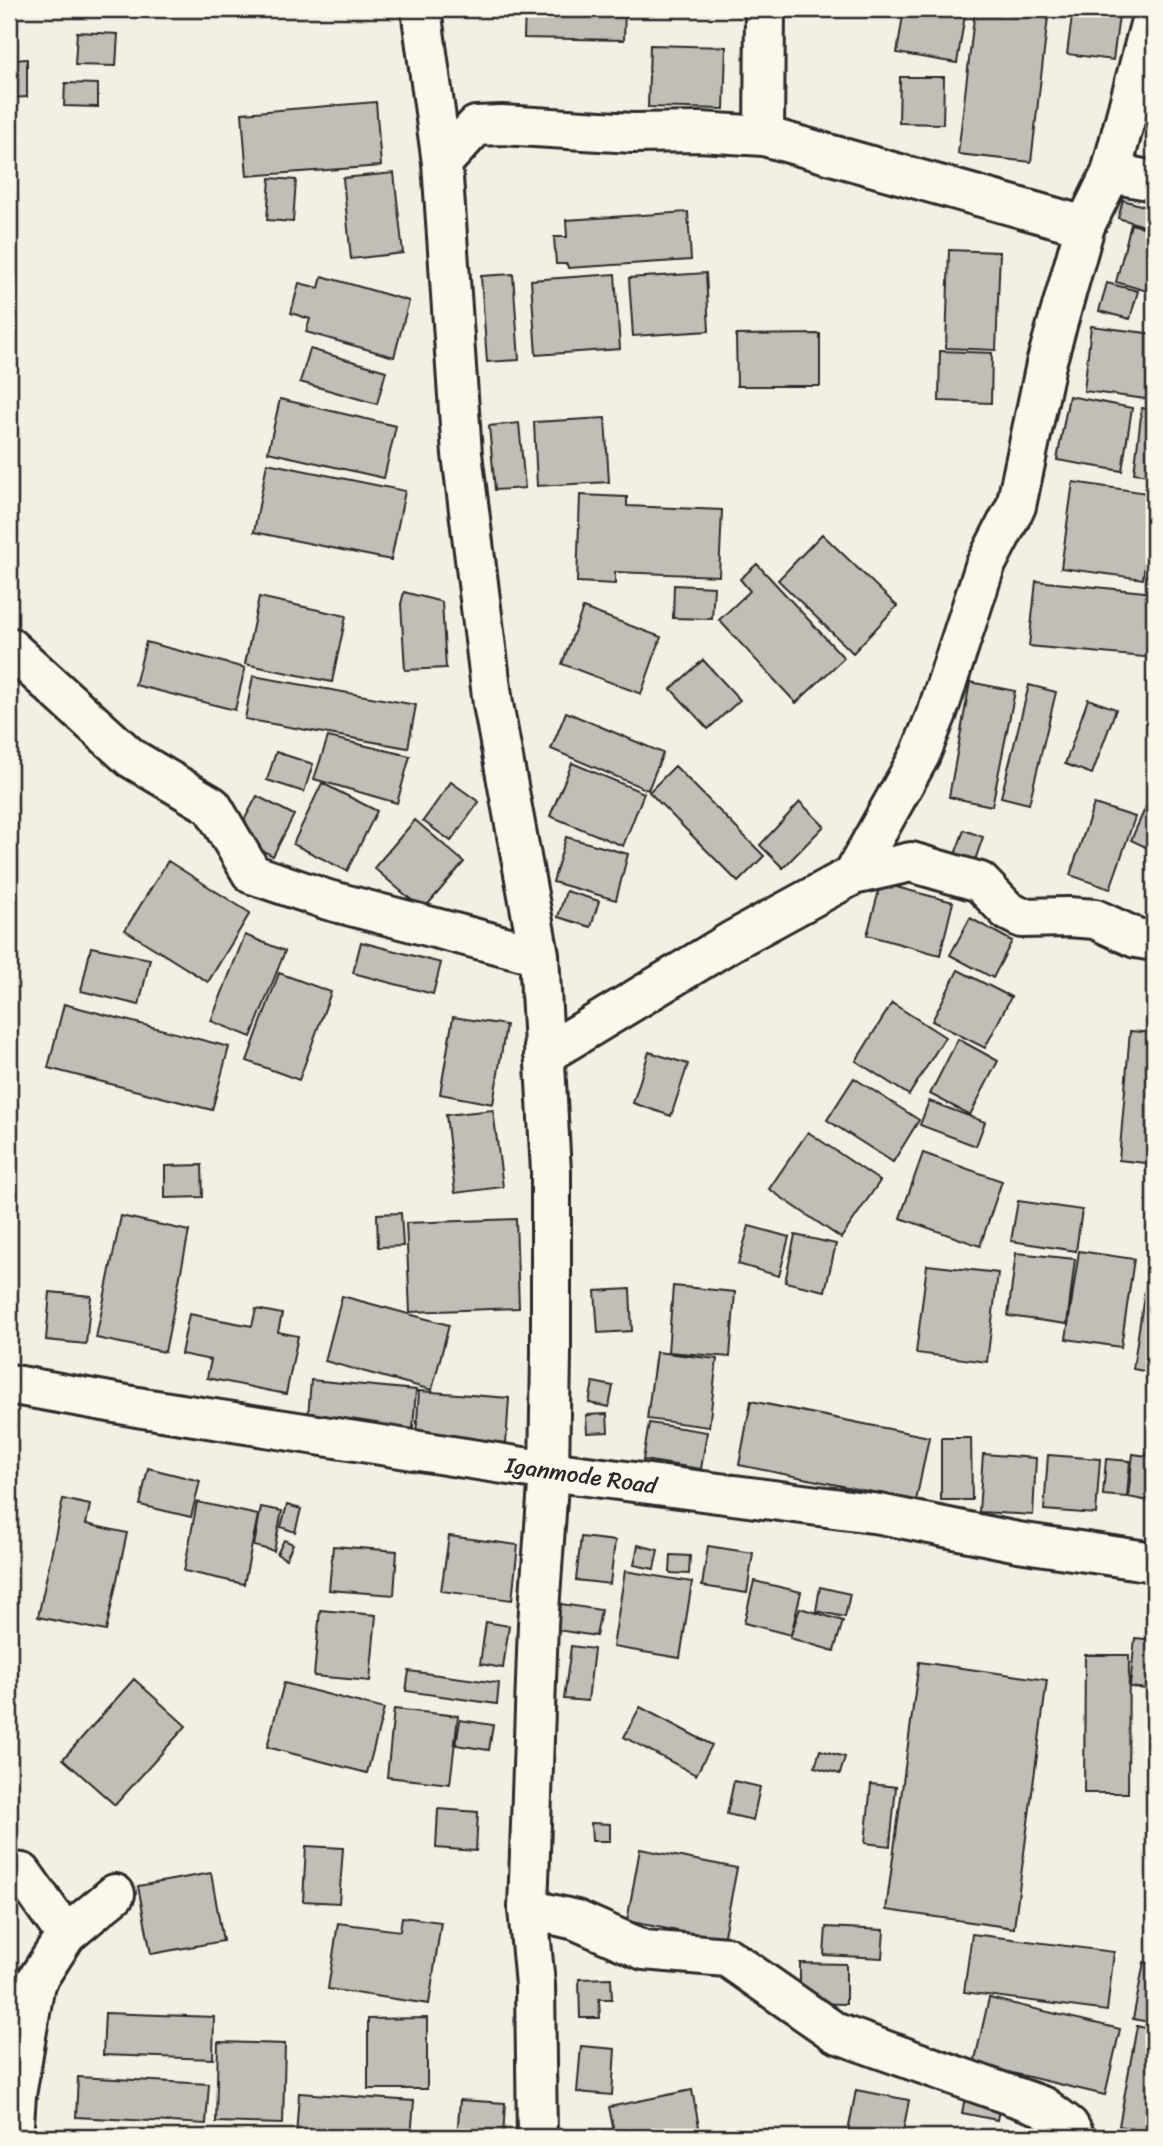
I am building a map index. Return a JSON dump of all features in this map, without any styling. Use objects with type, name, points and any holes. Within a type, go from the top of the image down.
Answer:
[{"type":"street","points":[[421,9],[442,163],[462,454],[493,704],[539,955],[551,1172],[549,1471],[538,1624],[528,1909],[535,1985],[537,2137]]},
{"type":"street","points":[[764,136],[765,9]]},
{"type":"street","points":[[853,875],[920,755],[937,713],[985,566],[1016,506],[1046,364],[1085,226],[1111,173],[1154,9]]},
{"type":"street","points":[[442,163],[476,126],[764,136],[1085,226]]},
{"type":"street","points":[[1111,173],[1154,181]]},
{"type":"street","points":[[9,647],[131,758],[212,806],[252,874],[328,900],[539,955]]},
{"type":"street","points":[[885,815],[911,862]]},
{"type":"street","points":[[544,1055],[732,941],[853,875],[911,862],[980,882],[1008,911],[1022,918],[1095,919],[1136,938],[1154,942]]},
{"type":"street","name":"Iganmode Road","points":[[9,1384],[143,1408],[549,1471],[880,1514],[1018,1542],[1154,1562]]},
{"type":"street","points":[[9,1871],[22,1873],[66,1935]]},
{"type":"street","points":[[12,2137],[16,2095],[35,1983],[66,1935],[116,1894]]},
{"type":"street","points":[[528,1909],[576,1920],[644,1950],[727,1957],[836,2034],[1044,2107],[1069,2126],[1075,2137]]},
{"type":"building","points":[[525,9],[625,9],[624,40],[524,38]]},
{"type":"building","points":[[904,9],[966,9],[957,63],[897,53]]},
{"type":"building","points":[[975,9],[1049,9],[1031,162],[958,154]]},
{"type":"building","points":[[1073,9],[1120,9],[1113,60],[1067,54]]},
{"type":"building","points":[[77,32],[118,34],[116,66],[75,65]]},
{"type":"building","points":[[650,45],[726,47],[724,109],[648,107]]},
{"type":"building","points":[[27,59],[27,97],[9,98],[9,60]]},
{"type":"building","points":[[900,77],[944,77],[943,124],[899,123]]},
{"type":"building","points":[[65,83],[98,84],[98,107],[64,106]]},
{"type":"building","points":[[376,102],[381,166],[247,176],[242,113]]},
{"type":"building","points":[[394,173],[403,253],[351,259],[343,178]]},
{"type":"building","points":[[270,178],[296,180],[293,222],[267,220]]},
{"type":"building","points":[[1123,200],[1154,209],[1154,229],[1118,218]]},
{"type":"building","points":[[688,212],[691,260],[568,268],[567,264],[556,264],[554,237],[567,237],[566,220]]},
{"type":"building","points":[[1131,224],[1154,230],[1154,293],[1116,282]]},
{"type":"building","points":[[949,250],[1000,252],[996,350],[946,348]]},
{"type":"building","points":[[706,273],[709,331],[633,336],[629,278]]},
{"type":"building","points":[[513,274],[519,360],[487,362],[481,276]]},
{"type":"building","points":[[615,274],[620,349],[536,355],[531,280]]},
{"type":"building","points":[[322,276],[409,301],[394,357],[306,332],[310,319],[291,313],[299,283],[319,288]]},
{"type":"building","points":[[1107,283],[1138,291],[1130,319],[1099,311]]},
{"type":"building","points":[[1091,326],[1154,334],[1154,400],[1084,391]]},
{"type":"building","points":[[820,334],[820,386],[737,386],[736,335]]},
{"type":"building","points":[[310,349],[386,371],[377,404],[300,382]]},
{"type":"building","points":[[940,351],[992,353],[991,403],[939,401]]},
{"type":"building","points":[[1069,396],[1132,408],[1122,471],[1057,460]]},
{"type":"building","points":[[280,399],[396,426],[384,478],[268,452]]},
{"type":"building","points":[[1142,408],[1154,410],[1154,476],[1134,473]]},
{"type":"building","points":[[605,418],[609,482],[537,486],[534,422]]},
{"type":"building","points":[[519,423],[525,488],[495,490],[489,426]]},
{"type":"building","points":[[267,463],[405,491],[391,560],[254,532]]},
{"type":"building","points":[[1073,482],[1154,494],[1143,579],[1061,568]]},
{"type":"building","points":[[580,495],[627,497],[627,506],[722,510],[719,576],[615,572],[615,584],[577,582]]},
{"type":"building","points":[[822,534],[897,606],[853,653],[778,580]]},
{"type":"building","points":[[757,564],[844,658],[796,703],[719,620],[750,591],[740,579]]},
{"type":"building","points":[[1036,581],[1154,593],[1154,658],[1029,646]]},
{"type":"building","points":[[674,585],[714,587],[712,619],[673,618]]},
{"type":"building","points":[[404,592],[442,602],[446,668],[405,670],[401,604]]},
{"type":"building","points":[[259,597],[346,616],[332,682],[245,664]]},
{"type":"building","points":[[583,608],[661,637],[641,694],[562,664]]},
{"type":"building","points":[[146,642],[245,668],[235,710],[135,685]]},
{"type":"building","points":[[703,660],[740,700],[708,729],[671,689]]},
{"type":"building","points":[[253,676],[416,705],[408,748],[245,719]]},
{"type":"building","points":[[970,682],[1015,691],[992,806],[949,797]]},
{"type":"building","points":[[1029,685],[1056,692],[1029,804],[1001,797]]},
{"type":"building","points":[[1088,699],[1116,709],[1092,774],[1065,764]]},
{"type":"building","points":[[566,712],[663,753],[648,790],[551,749]]},
{"type":"building","points":[[328,737],[410,756],[397,803],[314,779]]},
{"type":"building","points":[[276,752],[313,764],[304,792],[267,780]]},
{"type":"building","points":[[572,763],[644,793],[623,846],[550,816]]},
{"type":"building","points":[[675,766],[764,856],[738,882],[649,792]]},
{"type":"building","points":[[451,782],[479,802],[451,841],[423,821]]},
{"type":"building","points":[[322,783],[377,811],[347,871],[293,844]]},
{"type":"building","points":[[1154,789],[1154,851],[1131,840]]},
{"type":"building","points":[[257,796],[294,815],[273,856],[235,837]]},
{"type":"building","points":[[800,802],[824,826],[783,868],[760,845]]},
{"type":"building","points":[[1094,804],[1135,817],[1110,889],[1070,875]]},
{"type":"building","points":[[415,820],[464,862],[423,910],[374,868]]},
{"type":"building","points":[[964,830],[983,837],[973,866],[953,860]]},
{"type":"building","points":[[566,837],[628,854],[616,900],[553,882]]},
{"type":"building","points":[[168,861],[250,913],[208,982],[125,930]]},
{"type":"building","points":[[881,883],[953,902],[940,955],[867,935]]},
{"type":"building","points":[[566,891],[599,901],[591,927],[558,917]]},
{"type":"building","points":[[970,918],[1012,941],[993,978],[950,955]]},
{"type":"building","points":[[245,935],[285,951],[251,1037],[211,1021]]},
{"type":"building","points":[[361,942],[441,963],[433,994],[353,973]]},
{"type":"building","points":[[91,947],[150,959],[139,1005],[81,991]]},
{"type":"building","points":[[958,970],[1011,997],[985,1048],[932,1021]]},
{"type":"building","points":[[279,973],[331,992],[299,1080],[247,1061]]},
{"type":"building","points":[[892,1003],[945,1037],[909,1095],[856,1061]]},
{"type":"building","points":[[64,1004],[229,1047],[212,1110],[48,1068]]},
{"type":"building","points":[[453,1017],[506,1025],[493,1104],[440,1094]]},
{"type":"building","points":[[1130,1031],[1154,1033],[1154,1164],[1119,1160]]},
{"type":"building","points":[[958,1039],[998,1061],[970,1115],[930,1094]]},
{"type":"building","points":[[649,1052],[688,1064],[671,1116],[633,1103]]},
{"type":"building","points":[[854,1078],[919,1120],[893,1162],[827,1120]]},
{"type":"building","points":[[929,1101],[985,1122],[976,1146],[920,1125]]},
{"type":"building","points":[[493,1110],[503,1187],[455,1193],[446,1115]]},
{"type":"building","points":[[808,1132],[880,1181],[841,1238],[769,1189]]},
{"type":"building","points":[[923,1153],[1002,1181],[980,1246],[900,1218]]},
{"type":"building","points":[[202,1165],[203,1197],[165,1198],[165,1166]]},
{"type":"building","points":[[1018,1201],[1082,1210],[1076,1251],[1011,1241]]},
{"type":"building","points":[[401,1213],[403,1246],[378,1247],[377,1214]]},
{"type":"building","points":[[121,1216],[189,1231],[165,1352],[96,1338]]},
{"type":"building","points":[[516,1219],[519,1308],[410,1312],[406,1223]]},
{"type":"building","points":[[749,1226],[789,1237],[779,1276],[738,1264]]},
{"type":"building","points":[[795,1235],[836,1244],[825,1291],[785,1282]]},
{"type":"building","points":[[1079,1251],[1134,1259],[1121,1347],[1066,1339]]},
{"type":"building","points":[[1016,1253],[1075,1259],[1067,1324],[1008,1316]]},
{"type":"building","points":[[1150,1256],[1154,1257],[1154,1373],[1133,1369]]},
{"type":"building","points":[[927,1265],[998,1273],[987,1362],[916,1353]]},
{"type":"building","points":[[673,1286],[735,1292],[730,1357],[668,1352]]},
{"type":"building","points":[[630,1289],[632,1331],[598,1333],[595,1291]]},
{"type":"building","points":[[50,1292],[91,1296],[86,1344],[46,1340]]},
{"type":"building","points":[[342,1296],[449,1325],[432,1390],[325,1361]]},
{"type":"building","points":[[256,1309],[282,1314],[278,1332],[298,1336],[286,1394],[207,1378],[211,1360],[181,1354],[189,1314],[252,1326]]},
{"type":"building","points":[[656,1352],[717,1359],[709,1427],[647,1419]]},
{"type":"building","points":[[311,1380],[416,1390],[412,1440],[307,1430]]},
{"type":"building","points":[[593,1382],[613,1386],[609,1407],[589,1403]]},
{"type":"building","points":[[419,1391],[509,1398],[506,1443],[416,1436]]},
{"type":"building","points":[[751,1401],[929,1437],[916,1501],[739,1465]]},
{"type":"building","points":[[1154,1411],[1154,1502],[1128,1497],[1133,1454],[1147,1456]]},
{"type":"building","points":[[607,1414],[608,1432],[587,1433],[586,1415]]},
{"type":"building","points":[[649,1423],[707,1432],[701,1469],[643,1460]]},
{"type":"building","points":[[941,1438],[971,1438],[972,1500],[941,1500]]},
{"type":"building","points":[[983,1454],[1036,1458],[1033,1515],[979,1512]]},
{"type":"building","points":[[1048,1455],[1100,1459],[1096,1514],[1044,1510]]},
{"type":"building","points":[[1106,1459],[1130,1461],[1127,1497],[1103,1495]]},
{"type":"building","points":[[148,1468],[200,1481],[191,1517],[140,1505]]},
{"type":"building","points":[[63,1499],[90,1505],[86,1524],[127,1533],[106,1631],[38,1617]]},
{"type":"building","points":[[197,1502],[258,1515],[244,1584],[184,1571]]},
{"type":"building","points":[[287,1505],[301,1509],[295,1532],[281,1527]]},
{"type":"building","points":[[261,1507],[282,1511],[274,1551],[254,1546]]},
{"type":"building","points":[[449,1536],[518,1545],[512,1600],[441,1591]]},
{"type":"building","points":[[581,1537],[615,1541],[610,1584],[576,1580]]},
{"type":"building","points":[[284,1540],[293,1544],[286,1559],[277,1554]]},
{"type":"building","points":[[638,1545],[658,1550],[654,1569],[634,1565]]},
{"type":"building","points":[[333,1546],[397,1551],[394,1595],[329,1590]]},
{"type":"building","points":[[708,1546],[753,1553],[747,1593],[702,1586]]},
{"type":"building","points":[[671,1555],[690,1556],[689,1574],[670,1573]]},
{"type":"building","points":[[625,1571],[692,1582],[680,1658],[613,1647]]},
{"type":"building","points":[[754,1581],[801,1592],[791,1635],[744,1623]]},
{"type":"building","points":[[820,1587],[850,1594],[845,1617],[816,1611]]},
{"type":"building","points":[[561,1604],[601,1610],[596,1636],[557,1630]]},
{"type":"building","points":[[800,1608],[843,1621],[834,1651],[790,1638]]},
{"type":"building","points":[[320,1610],[376,1615],[370,1681],[314,1676]]},
{"type":"building","points":[[486,1622],[509,1626],[503,1668],[480,1664]]},
{"type":"building","points":[[1135,1638],[1154,1640],[1154,1690],[1130,1687]]},
{"type":"building","points":[[571,1646],[594,1649],[588,1701],[564,1699]]},
{"type":"building","points":[[1085,1655],[1129,1655],[1128,1793],[1084,1793]]},
{"type":"building","points":[[919,1662],[1047,1680],[1014,1928],[886,1910]]},
{"type":"building","points":[[409,1671],[499,1683],[497,1704],[406,1691]]},
{"type":"building","points":[[134,1679],[186,1726],[115,1805],[63,1759]]},
{"type":"building","points":[[284,1683],[384,1709],[367,1773],[267,1747]]},
{"type":"building","points":[[640,1707],[712,1745],[696,1775],[624,1737]]},
{"type":"building","points":[[394,1709],[458,1716],[450,1784],[387,1777]]},
{"type":"building","points":[[460,1720],[493,1725],[489,1750],[456,1745]]},
{"type":"building","points":[[820,1750],[845,1757],[840,1774],[815,1767]]},
{"type":"building","points":[[734,1781],[760,1787],[753,1820],[727,1814]]},
{"type":"building","points":[[871,1784],[896,1787],[890,1846],[865,1843]]},
{"type":"building","points":[[438,1809],[478,1812],[476,1851],[436,1848]]},
{"type":"building","points":[[591,1823],[610,1824],[610,1841],[592,1841]]},
{"type":"building","points":[[306,1846],[343,1848],[339,1903],[303,1901]]},
{"type":"building","points":[[640,1849],[737,1868],[723,1940],[627,1921]]},
{"type":"building","points":[[211,1873],[223,1941],[151,1954],[138,1886]]},
{"type":"building","points":[[402,1917],[441,1922],[429,2004],[328,1989],[338,1923],[400,1931]]},
{"type":"building","points":[[826,1927],[884,1930],[882,1958],[824,1955]]},
{"type":"building","points":[[972,1934],[1114,1952],[1107,2011],[964,1992]]},
{"type":"building","points":[[9,1953],[15,1953],[11,1997],[9,1997]]},
{"type":"building","points":[[1144,1962],[1154,1964],[1154,2023],[1133,2019]]},
{"type":"building","points":[[800,1963],[846,1964],[846,2004],[800,2003]]},
{"type":"building","points":[[611,1978],[612,1999],[599,1999],[600,2018],[580,2018],[579,1979]]},
{"type":"building","points":[[989,1998],[1120,2029],[1105,2095],[974,2064]]},
{"type":"building","points":[[105,2013],[214,2017],[213,2059],[103,2055]]},
{"type":"building","points":[[427,2018],[427,2089],[368,2089],[368,2019]]},
{"type":"building","points":[[1137,2026],[1154,2030],[1154,2133],[1119,2126]]},
{"type":"building","points":[[218,2042],[285,2044],[283,2124],[216,2122]]},
{"type":"building","points":[[581,2046],[615,2049],[612,2095],[577,2092]]},
{"type":"building","points":[[78,2077],[209,2084],[206,2124],[76,2117]]},
{"type":"building","points":[[692,2090],[701,2137],[615,2137],[609,2107]]},
{"type":"building","points":[[856,2090],[909,2100],[902,2137],[847,2137]]},
{"type":"building","points":[[966,2092],[1001,2099],[997,2120],[962,2113]]},
{"type":"building","points":[[299,2093],[414,2101],[411,2137],[296,2137]]},
{"type":"building","points":[[460,2100],[505,2103],[503,2137],[457,2136]]},
{"type":"building","points":[[960,2132],[987,2137],[959,2137]]}]
